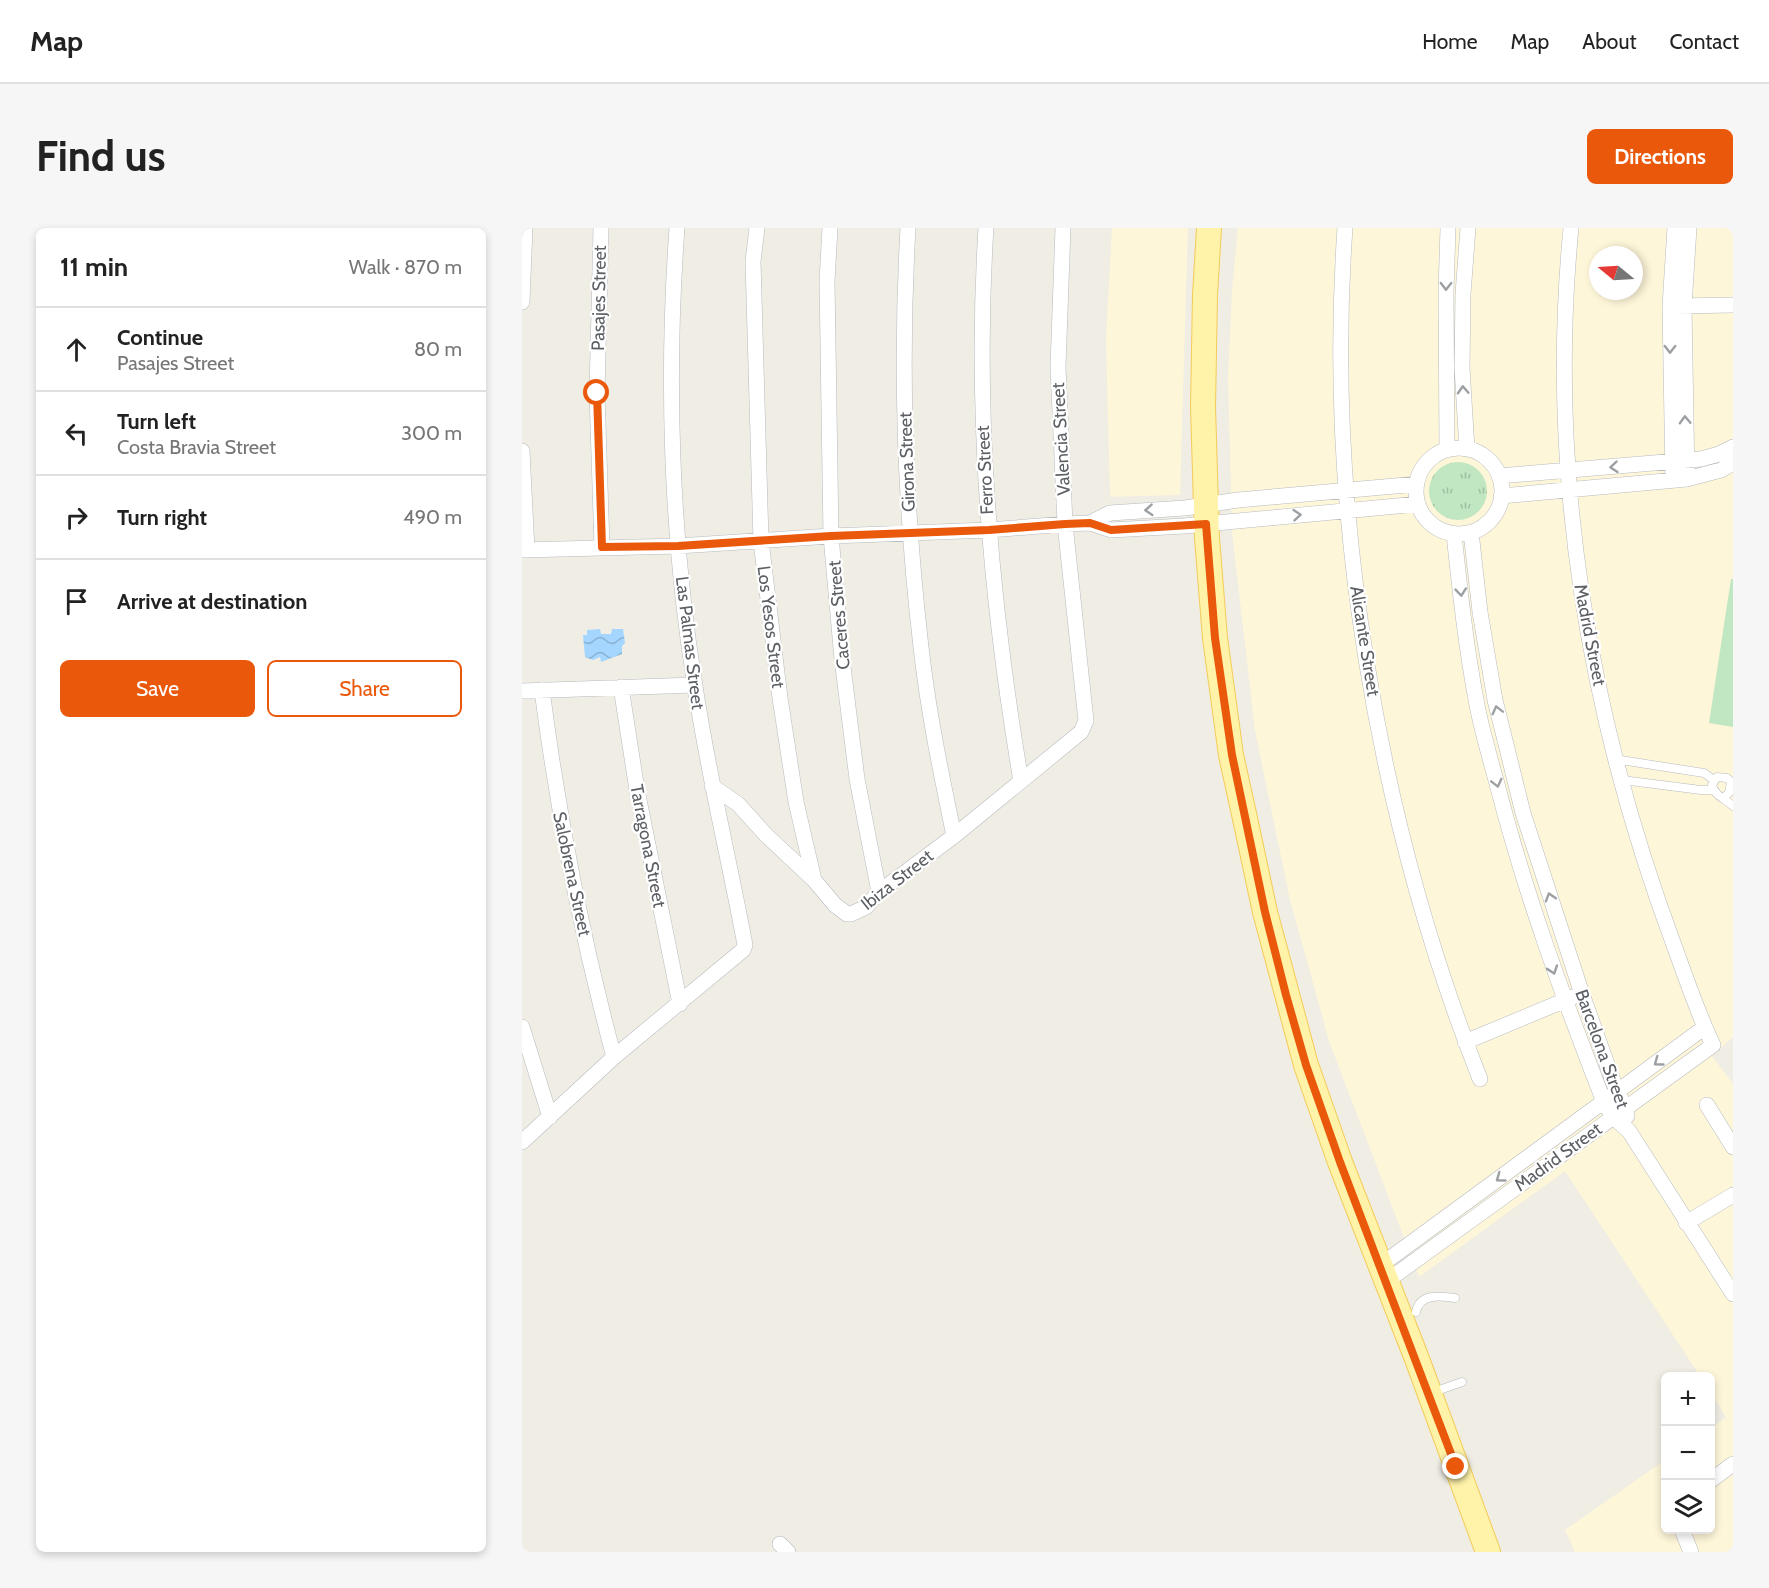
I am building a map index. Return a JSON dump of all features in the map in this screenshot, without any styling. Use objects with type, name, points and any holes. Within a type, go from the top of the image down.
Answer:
[{"type":"main road","points":[[1209,228],[1203,406],[1206,515],[1215,638],[1230,744],[1265,912],[1306,1065],[1340,1162],[1488,1552]]},
{"type":"street","points":[[522,303],[525,228]]},
{"type":"street","name":"Pasajes Street","points":[[601,228],[597,393],[602,547]]},
{"type":"street","name":"Las Palmas Street","points":[[677,228],[672,289],[672,405],[678,546],[694,685],[745,945],[743,950],[680,1004]]},
{"type":"street","name":"Los Yesos Street","points":[[757,228],[753,261],[760,541],[793,779],[814,880]]},
{"type":"street","name":"Caceres Street","points":[[830,228],[827,281],[831,536],[842,659],[857,779],[879,892]]},
{"type":"street","name":"Girona Street","points":[[909,228],[906,273],[905,401],[910,534],[923,660],[936,753],[954,836]]},
{"type":"street","name":"Ferro Street","points":[[986,228],[981,387],[989,530],[1010,717],[1021,781]]},
{"type":"street","name":"Valencia Street","points":[[1063,228],[1058,367],[1065,524],[1086,721]]},
{"type":"street","name":"Alicante Street","points":[[1345,228],[1341,381],[1347,510],[1357,601],[1395,806],[1422,908],[1465,1042],[1480,1080]]},
{"type":"street","points":[[1447,450],[1448,228]]},
{"type":"street","points":[[1467,448],[1462,368],[1463,294],[1468,228]]},
{"type":"street","name":"Madrid Street","points":[[1384,1273],[1626,1108],[1713,1045],[1640,849],[1620,780],[1578,574],[1567,471],[1563,352],[1570,228]]},
{"type":"street","points":[[1675,228],[1680,479]]},
{"type":"street","points":[[1677,306],[1689,228]]},
{"type":"street","points":[[1677,306],[1733,305]]},
{"type":"street","points":[[1499,476],[1679,461],[1719,454],[1733,447]]},
{"type":"street","points":[[1467,448],[1487,458],[1494,466],[1499,476],[1501,496],[1499,506],[1488,522],[1471,532],[1454,534],[1428,521],[1418,504],[1417,484],[1420,473],[1427,462],[1436,455],[1447,450],[1467,448]]},
{"type":"street","points":[[522,451],[525,550],[678,546],[831,536],[989,530],[1090,523],[1110,513],[1206,515],[1347,510],[1418,504]]},
{"type":"street","points":[[1501,496],[1680,479],[1721,470],[1733,464]]},
{"type":"street","points":[[1206,515],[1238,500],[1417,484]]},
{"type":"street","name":"Barcelona Street","points":[[1471,532],[1480,612],[1495,700],[1523,813],[1582,994],[1617,1092],[1626,1108],[1629,1131]]},
{"type":"street","name":"Barcelona Street","points":[[1454,534],[1477,706],[1507,821],[1537,923],[1604,1102],[1613,1117],[1629,1131]]},
{"type":"street","points":[[522,691],[694,685]]},
{"type":"street","name":"Tarragona Street","points":[[621,687],[639,801],[680,1004]]},
{"type":"street","name":"Salobrena Street","points":[[542,690],[554,786],[574,891],[614,1057]]},
{"type":"street","name":"Ibiza Street","points":[[712,786],[738,804],[766,835],[814,880],[835,906],[847,914],[856,913],[866,907],[879,892],[954,836],[1082,732],[1086,721]]},
{"type":"street","points":[[1465,1042],[1582,994]]},
{"type":"street","points":[[522,1142],[614,1057],[680,1004]]},
{"type":"street","points":[[522,1027],[550,1117]]},
{"type":"street","name":"Madrid Street","points":[[1384,1273],[1617,1092],[1705,1028]]},
{"type":"street","points":[[1707,1105],[1733,1147]]},
{"type":"street","points":[[1629,1131],[1733,1293]]},
{"type":"street","points":[[1686,1223],[1733,1195]]},
{"type":"street","points":[[1711,1480],[1733,1464]]},
{"type":"street","points":[[1684,1534],[1691,1552]]},
{"type":"lane","points":[[1614,759],[1704,773],[1714,780]]},
{"type":"lane","points":[[1714,780],[1717,777],[1727,778],[1731,787],[1728,795],[1733,806]]},
{"type":"lane","points":[[1620,780],[1713,790],[1728,795]]},
{"type":"lane","points":[[1713,790],[1714,780]]},
{"type":"lane","points":[[1416,1312],[1417,1305],[1422,1300],[1437,1295],[1455,1298]]},
{"type":"lane","points":[[1442,1389],[1462,1382]]},
{"type":"shaded area","points":[[1112,228],[1188,228],[1180,495],[1110,497],[1106,339]]},
{"type":"shaded area","points":[[1238,228],[1733,228],[1733,1037],[1712,1056],[1733,1084],[1733,1552],[1575,1552],[1565,1530],[1661,1463],[1661,1534],[1715,1534],[1715,1425],[1726,1417],[1715,1399],[1715,1372],[1697,1372],[1565,1171],[1419,1277],[1329,1041],[1290,900],[1255,731],[1232,532],[1228,377]]},
{"type":"green space","points":[[1458,462],[1474,467],[1482,475],[1487,491],[1482,507],[1474,515],[1458,520],[1442,515],[1434,507],[1429,491],[1434,475],[1442,467]]},
{"type":"green space","points":[[1731,579],[1733,579],[1733,727],[1709,723]]},
{"type":"water","points":[[600,629],[601,634],[611,634],[612,629],[623,629],[625,643],[622,646],[622,654],[601,662],[600,657],[593,660],[585,657],[583,635],[587,635],[587,630]]},
{"type":"route","points":[[597,393],[602,547],[678,546],[1090,523],[1111,530],[1206,524],[1215,638],[1232,755],[1265,912],[1286,995],[1306,1065],[1340,1162],[1456,1467]]}]
